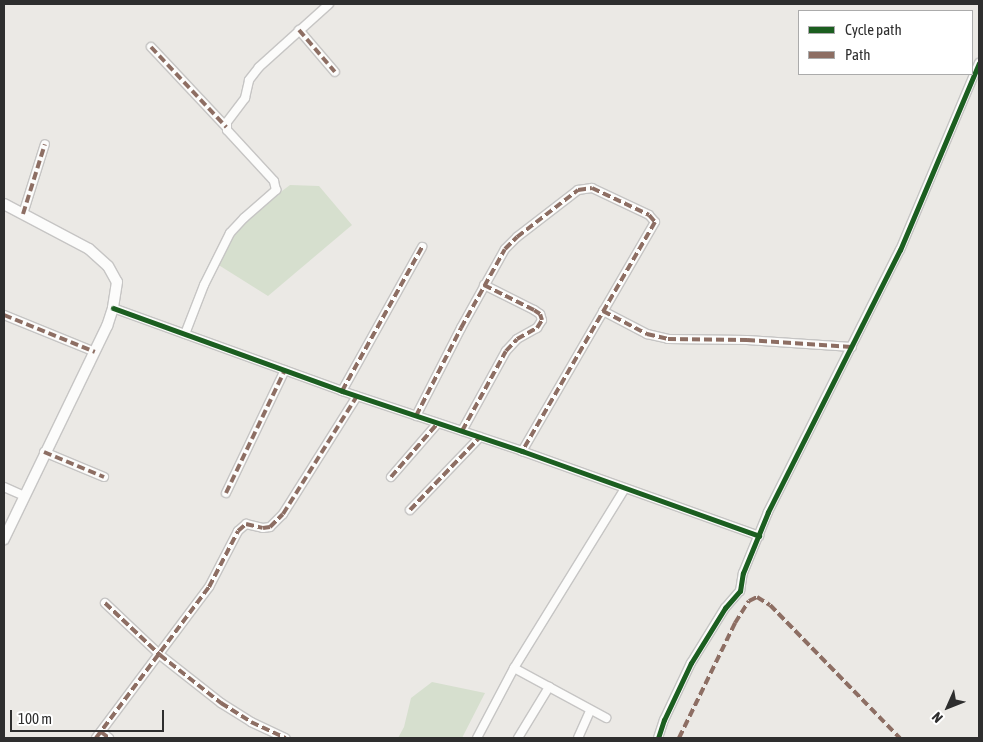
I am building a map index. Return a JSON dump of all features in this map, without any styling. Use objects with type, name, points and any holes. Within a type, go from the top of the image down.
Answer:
[{"type":"street","points":[[226,127],[228,119],[245,98],[249,80],[253,74],[328,4]]},
{"type":"street","points":[[299,30],[334,72]]},
{"type":"street","points":[[152,47],[274,180],[276,190],[230,233],[204,285],[185,334]]},
{"type":"street","points":[[658,738],[664,720],[708,632],[740,591],[743,573],[768,512],[900,250],[979,64]]},
{"type":"street","points":[[23,214],[44,144]]},
{"type":"street","points":[[416,416],[484,285],[505,249],[516,238],[578,190],[592,188],[649,215],[655,220],[652,229],[522,451]]},
{"type":"street","points":[[4,204],[98,255],[108,266],[117,282],[113,308],[95,352],[44,452],[4,539]]},
{"type":"street","points":[[342,391],[422,246]]},
{"type":"street","points":[[462,431],[506,351],[516,339],[538,328],[542,320],[540,314],[534,310],[484,285]]},
{"type":"street","points":[[113,308],[342,391],[522,451],[759,536]]},
{"type":"street","points":[[603,311],[647,334],[668,339],[747,340],[852,347]]},
{"type":"street","points":[[4,315],[95,352]]},
{"type":"street","points":[[226,493],[286,370]]},
{"type":"street","points":[[96,738],[160,655],[209,587],[242,528],[250,524],[267,528],[283,514],[357,396]]},
{"type":"street","points":[[391,477],[437,424]]},
{"type":"street","points":[[410,510],[480,437]]},
{"type":"street","points":[[44,452],[104,477]]},
{"type":"street","points":[[4,487],[24,496]]},
{"type":"street","points":[[477,738],[514,668],[625,488]]},
{"type":"street","points":[[105,603],[160,655],[221,703],[251,722],[285,738]]},
{"type":"street","points":[[514,668],[606,718]]},
{"type":"street","points":[[518,738],[549,687]]},
{"type":"street","points":[[578,738],[590,711]]},
{"type":"street","points":[[101,732],[109,738]]},
{"type":"green space","points":[[290,185],[319,186],[352,225],[268,296],[217,264],[235,234],[254,212]]},
{"type":"green space","points":[[432,682],[485,693],[462,738],[398,738],[404,727],[411,698]]},
{"type":"marked path","points":[[299,30],[335,72]]},
{"type":"marked path","points":[[151,47],[226,127]]},
{"type":"marked path","points":[[23,214],[45,144]]},
{"type":"marked path","points":[[416,416],[461,328],[505,249],[517,237],[578,190],[592,188],[649,215],[655,222],[522,451]]},
{"type":"marked path","points":[[342,391],[422,247]]},
{"type":"marked path","points":[[462,431],[506,351],[517,339],[537,328],[542,320],[540,314],[534,310],[484,285]]},
{"type":"marked path","points":[[603,311],[647,334],[668,339],[747,340],[852,347]]},
{"type":"marked path","points":[[4,315],[95,352]]},
{"type":"marked path","points":[[226,493],[285,370]]},
{"type":"marked path","points":[[96,738],[209,587],[238,531],[246,524],[263,528],[270,527],[283,514],[357,396]]},
{"type":"marked path","points":[[391,477],[437,424]]},
{"type":"marked path","points":[[410,510],[480,437]]},
{"type":"marked path","points":[[44,452],[104,477]]},
{"type":"marked path","points":[[679,738],[735,623],[749,601],[757,597],[770,605],[900,738]]},
{"type":"marked path","points":[[105,603],[160,655],[221,703],[251,722],[285,738]]},
{"type":"marked path","points":[[101,732],[109,738]]},
{"type":"cycle path","points":[[658,738],[664,720],[691,663],[725,608],[740,591],[743,573],[768,512],[900,250],[979,63]]},
{"type":"cycle path","points":[[113,308],[342,391],[522,451],[759,536]]}]
